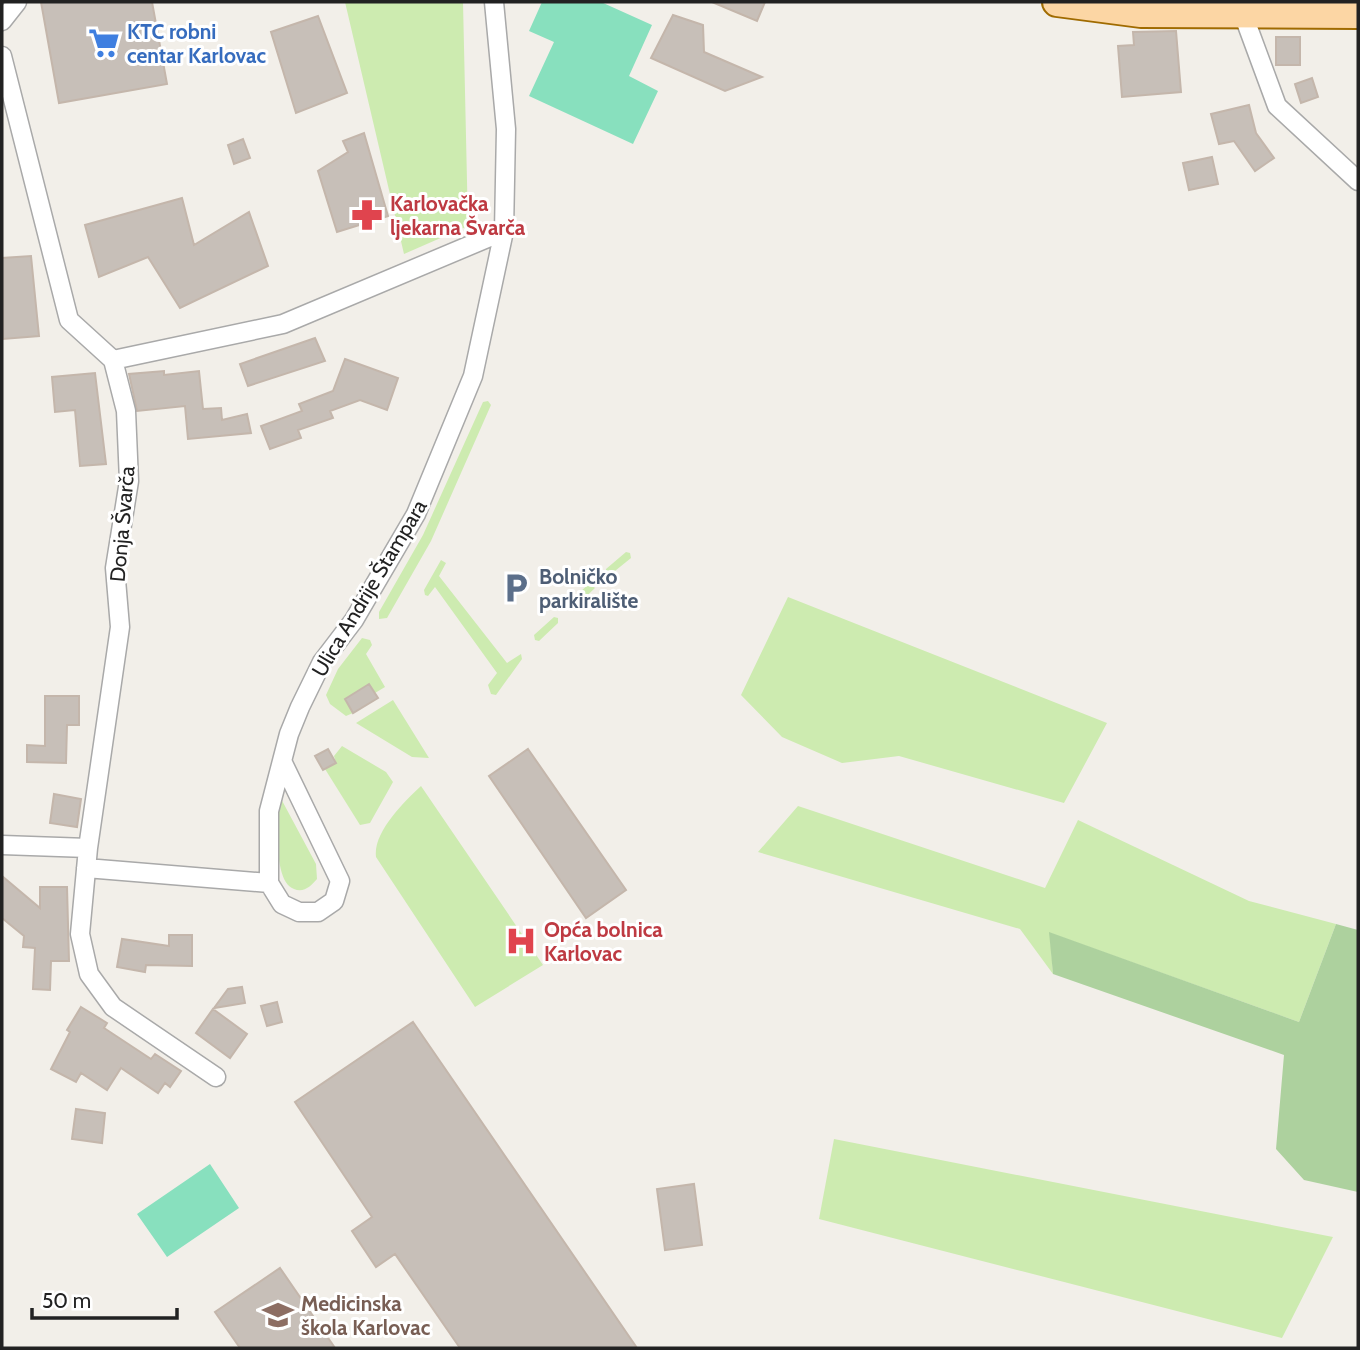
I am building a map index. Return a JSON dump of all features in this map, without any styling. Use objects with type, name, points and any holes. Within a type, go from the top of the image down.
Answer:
[{"type":"main road","points":[[1057,2],[1141,13],[1358,14]]},
{"type":"street","points":[[2,22],[17,2]]},
{"type":"street","name":"Ulica Andrije Štampara","points":[[269,883],[269,811],[300,707],[322,662],[354,620],[416,514],[447,445],[473,376],[505,231],[506,129],[494,2]]},
{"type":"street","points":[[1243,14],[1277,106],[1358,181]]},
{"type":"street","points":[[2,56],[69,320],[113,360],[283,324],[505,231]]},
{"type":"street","name":"Donja Švarča","points":[[113,360],[126,411],[129,481],[115,568],[120,628],[88,848],[80,934],[89,974],[113,1007],[216,1077]]},
{"type":"street","points":[[86,868],[269,883],[282,904],[299,912],[318,912],[334,901],[340,881],[282,761]]},
{"type":"street","points":[[2,845],[88,848]]},
{"type":"green space","points":[[345,2],[463,2],[468,226],[404,254]]},
{"type":"green space","points":[[542,2],[601,2],[652,25],[629,76],[658,91],[633,144],[529,96],[554,42],[529,31]]},
{"type":"green space","points":[[488,401],[491,405],[431,541],[387,618],[379,619],[379,612],[423,535],[483,402]]},
{"type":"green space","points":[[626,552],[630,553],[631,558],[610,575],[606,574],[606,569]]},
{"type":"green space","points":[[441,560],[446,563],[439,576],[507,663],[521,654],[522,659],[496,695],[491,694],[488,685],[497,673],[435,587],[428,596],[425,595],[424,590]]},
{"type":"green space","points":[[590,583],[595,588],[575,607],[571,606],[570,601]]},
{"type":"green space","points":[[788,597],[1107,723],[1064,803],[899,756],[842,763],[782,737],[741,695]]},
{"type":"green space","points":[[554,617],[558,618],[558,623],[539,641],[535,640],[534,635]]},
{"type":"green space","points":[[362,638],[370,640],[372,645],[366,654],[385,687],[375,693],[369,685],[345,699],[353,713],[346,716],[330,704],[326,695],[338,669]]},
{"type":"green space","points":[[393,700],[429,758],[412,757],[356,723]]},
{"type":"green space","points":[[342,746],[386,772],[393,782],[370,823],[360,825],[325,769],[336,763],[334,756]]},
{"type":"green space","points":[[421,786],[543,965],[475,1007],[376,857],[376,847],[384,828]]},
{"type":"green space","points":[[279,795],[316,864],[317,879],[304,889],[294,889],[287,884],[282,874],[278,847]]},
{"type":"green space","points":[[798,806],[1045,888],[1078,820],[1249,901],[1336,924],[1299,1022],[1050,933],[1053,974],[1020,929],[758,852]]},
{"type":"green space","points":[[1336,924],[1358,930],[1358,1192],[1304,1180],[1276,1149],[1284,1055],[1053,974],[1049,932],[1299,1022]]},
{"type":"green space","points":[[834,1139],[1333,1237],[1282,1338],[819,1219]]},
{"type":"green space","points":[[210,1164],[239,1208],[167,1257],[137,1214]]},
{"type":"building","name":"KTC robni centar Karlovac","points":[[41,2],[152,2],[167,84],[59,103]]},
{"type":"building","points":[[712,2],[765,2],[757,21]]},
{"type":"building","points":[[673,15],[703,25],[704,52],[762,77],[725,91],[651,58]]},
{"type":"building","points":[[318,16],[347,93],[296,113],[271,32]]},
{"type":"building","points":[[1176,31],[1181,92],[1122,97],[1118,46],[1134,45],[1133,32]]},
{"type":"building","points":[[1276,37],[1300,37],[1300,65],[1276,65]]},
{"type":"building","points":[[1312,78],[1318,97],[1301,103],[1295,84]]},
{"type":"building","points":[[1249,105],[1256,133],[1274,158],[1255,171],[1234,141],[1219,144],[1211,114]]},
{"type":"building","points":[[364,133],[388,216],[337,232],[318,171],[348,152],[343,141]]},
{"type":"building","points":[[243,139],[250,158],[234,164],[228,145]]},
{"type":"building","points":[[1212,157],[1218,184],[1189,190],[1183,163]]},
{"type":"building","points":[[182,198],[194,245],[249,212],[268,266],[180,308],[148,257],[99,277],[85,225]]},
{"type":"building","points":[[31,256],[39,336],[3,339],[2,258]]},
{"type":"building","points":[[315,338],[325,361],[248,386],[240,364]]},
{"type":"building","points":[[345,359],[398,378],[387,410],[360,400],[330,411],[333,418],[298,430],[301,438],[270,449],[261,426],[302,411],[299,404],[333,391]]},
{"type":"building","points":[[164,371],[164,375],[199,371],[203,409],[221,408],[222,420],[247,414],[251,433],[188,439],[185,406],[137,411],[129,374]]},
{"type":"building","points":[[95,373],[106,464],[80,466],[75,410],[55,412],[52,377]]},
{"type":"building","points":[[369,684],[378,698],[353,713],[345,699]]},
{"type":"building","points":[[45,696],[79,696],[79,725],[67,725],[66,763],[27,762],[27,745],[45,746]]},
{"type":"building","points":[[328,749],[336,763],[323,770],[315,756]]},
{"type":"building","points":[[528,749],[626,890],[586,918],[489,776]]},
{"type":"building","points":[[54,794],[81,799],[77,827],[50,823]]},
{"type":"building","points":[[2,876],[40,908],[40,887],[67,887],[69,961],[51,961],[50,990],[33,989],[35,948],[23,947],[24,936],[2,918]]},
{"type":"building","points":[[169,935],[192,935],[192,966],[146,965],[145,972],[117,967],[122,939],[169,946]]},
{"type":"building","points":[[242,987],[245,1003],[214,1008],[228,989]]},
{"type":"building","points":[[277,1002],[282,1022],[267,1026],[261,1006]]},
{"type":"building","points":[[81,1007],[107,1023],[104,1028],[151,1059],[155,1054],[181,1071],[170,1087],[165,1083],[158,1093],[121,1068],[107,1090],[81,1073],[76,1082],[51,1069],[70,1032],[67,1030]]},
{"type":"building","points":[[213,1009],[247,1034],[230,1058],[196,1033]]},
{"type":"building","points":[[413,1022],[637,1348],[460,1348],[395,1254],[376,1267],[352,1231],[372,1217],[295,1102]]},
{"type":"building","points":[[76,1109],[105,1113],[102,1143],[72,1139]]},
{"type":"building","points":[[694,1184],[702,1245],[665,1250],[657,1189]]},
{"type":"building","points":[[280,1268],[335,1348],[240,1348],[215,1312]]},
{"type":"place","name":"KTC robni centar Karlovac","points":[[104,43]]},
{"type":"place","name":"Karlovačka ljekarna Švarča","points":[[367,215]]},
{"type":"place","name":"Bolničko parkiralište","points":[[516,588]]},
{"type":"place","name":"Opća bolnica Karlovac","points":[[521,941]]},
{"type":"place","name":"Medicinska škola Karlovac","points":[[278,1315]]}]
